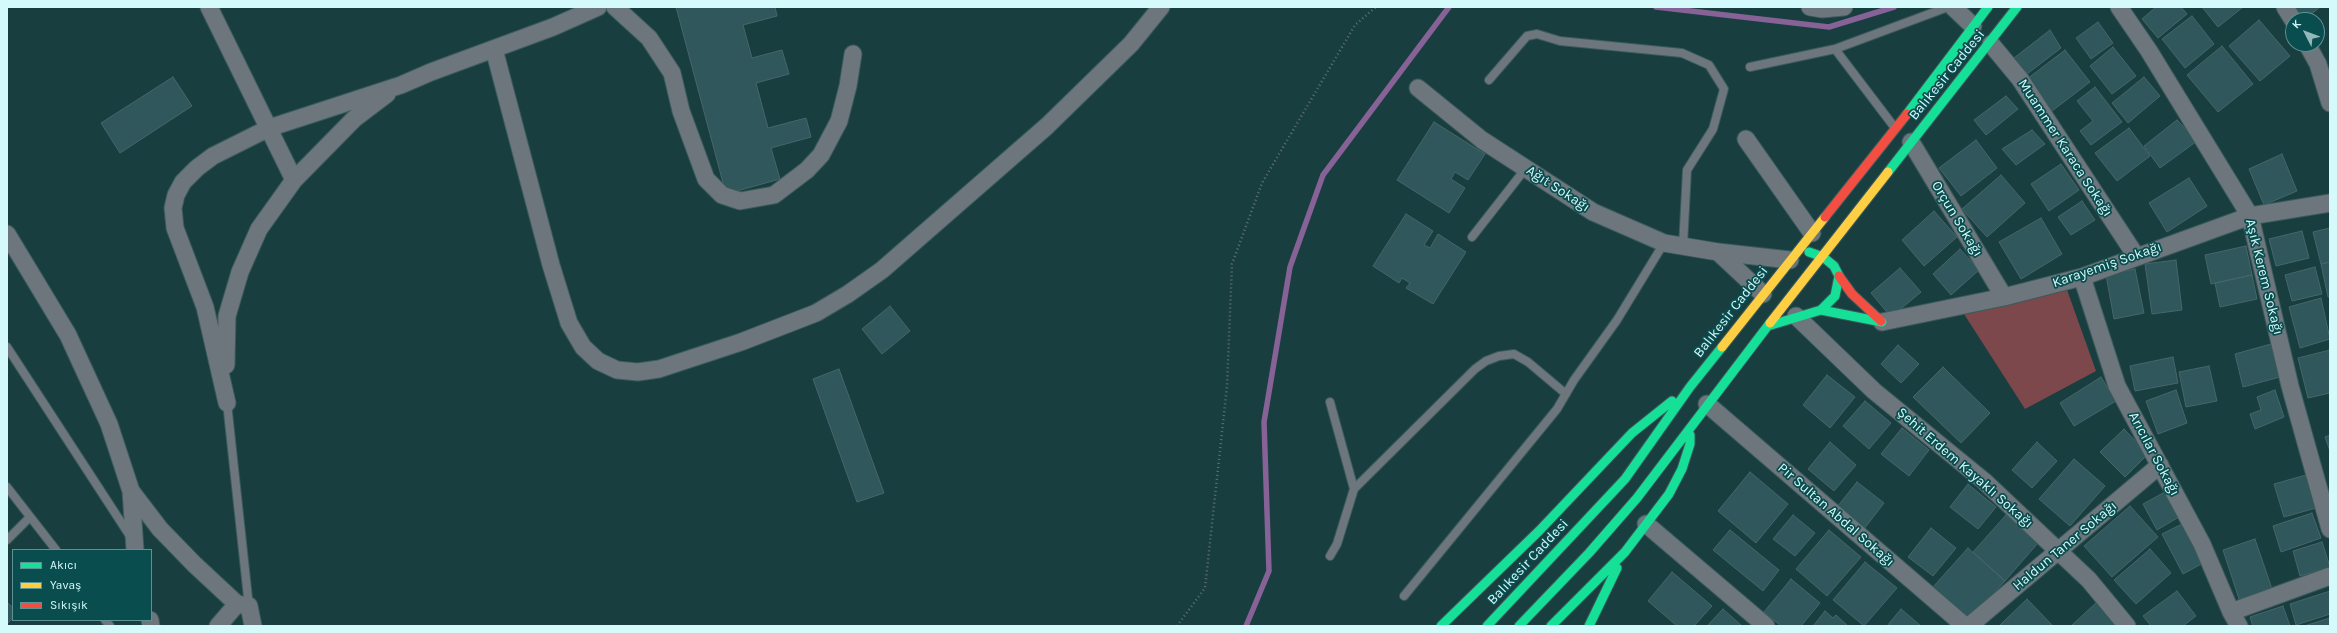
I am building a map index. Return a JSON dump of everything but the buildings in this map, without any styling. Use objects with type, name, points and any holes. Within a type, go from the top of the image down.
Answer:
[{"type":"main road","name":"Balıkesir Caddesi","points":[[1487,626],[1625,479],[1690,387],[1895,129],[1988,7]]},
{"type":"main road","name":"Balıkesir Caddesi","points":[[1519,626],[1589,553],[1689,432],[1707,404],[1771,325],[1911,142],[1991,44],[2017,7]]},
{"type":"main road","points":[[1790,260],[1810,252],[1823,257],[1834,266],[1839,276],[1852,294],[1882,322]]},
{"type":"main road","points":[[1821,310],[1835,296],[1839,276]]},
{"type":"main road","points":[[1771,325],[1796,316],[1821,310],[1882,322]]},
{"type":"main road","points":[[1441,626],[1539,531],[1632,433],[1690,387]]},
{"type":"main road","points":[[1551,626],[1625,552],[1669,494],[1682,469],[1690,444],[1689,432]]},
{"type":"main road","points":[[1588,626],[1625,552]]},
{"type":"street","points":[[209,7],[294,180]]},
{"type":"street","points":[[227,403],[205,307],[176,228],[174,208],[176,194],[183,182],[197,168],[235,143],[269,128],[401,85],[553,28],[598,7]]},
{"type":"street","points":[[615,7],[649,38],[672,73],[682,111],[706,179],[722,196],[740,201],[774,195],[808,170],[822,155],[839,121],[848,86],[853,54]]},
{"type":"street","points":[[494,49],[549,258],[569,323],[583,346],[598,361],[617,370],[638,372],[659,369],[740,342],[816,313],[848,294],[882,270],[1047,126],[1131,44],[1161,7]]},
{"type":"street","points":[[1810,7],[1822,9],[1844,7]]},
{"type":"street","points":[[1953,7],[1973,26]]},
{"type":"street","name":"Aşık Kerem Sokağı","points":[[2119,7],[2149,51],[2250,216],[2290,386],[2330,529]]},
{"type":"street","name":"Muammer Karaca Sokağı","points":[[1991,44],[2020,79],[2136,256]]},
{"type":"street","points":[[2311,52],[2318,64],[2330,103]]},
{"type":"street","points":[[227,403],[227,316],[240,272],[258,229],[294,180],[354,120],[401,85]]},
{"type":"street","name":"Ağıt Sokağı","points":[[1418,88],[1482,140],[1593,212],[1664,243],[1718,252],[1790,260]]},
{"type":"street","points":[[1746,139],[1812,233]]},
{"type":"street","name":"Orçun Sokağı","points":[[1911,142],[2004,297]]},
{"type":"street","name":"Karayemiş Sokağı","points":[[1882,322],[2004,297],[2082,276],[2250,216],[2330,203]]},
{"type":"street","points":[[7,234],[68,335],[109,424],[131,491],[134,546]]},
{"type":"street","points":[[1718,252],[1763,294]]},
{"type":"street","name":"Arıcılar Sokağı","points":[[2082,276],[2117,386],[2202,544],[2235,619]]},
{"type":"street","name":"Şehit Erdem Kayaklı Sokağı","points":[[1796,316],[1874,391],[1984,481],[2059,551],[2089,580],[2127,626]]},
{"type":"street","name":"Pir Sultan Abdal Sokağı","points":[[1707,404],[1965,626]]},
{"type":"street","name":"Haldun Taner Sokağı","points":[[1969,626],[2160,465]]},
{"type":"street","points":[[131,491],[175,545],[243,605],[253,626]]},
{"type":"street","points":[[1646,524],[1766,626]]},
{"type":"street","points":[[2235,619],[2330,576]]},
{"type":"street","points":[[218,626],[243,605]]},
{"type":"lane","points":[[1750,67],[1835,49],[1948,7]]},
{"type":"lane","points":[[1489,80],[1528,36],[1537,34],[1560,40],[1682,53],[1709,65],[1724,89],[1713,128],[1687,170],[1683,246]]},
{"type":"lane","points":[[1835,49],[1895,129]]},
{"type":"lane","points":[[1472,237],[1526,168]]},
{"type":"lane","points":[[1404,596],[1557,409],[1617,320],[1664,243]]},
{"type":"lane","points":[[7,347],[134,546]]},
{"type":"lane","points":[[1330,556],[1337,544],[1354,489],[1474,369],[1486,361],[1499,356],[1514,354],[1528,362],[1566,394]]},
{"type":"lane","points":[[1330,402],[1354,489]]},
{"type":"lane","points":[[227,403],[243,605],[248,626]]},
{"type":"lane","points":[[7,487],[55,549]]},
{"type":"lane","points":[[7,540],[30,517]]},
{"type":"path","points":[[1177,626],[1205,588],[1227,386],[1232,264],[1262,183],[1356,25],[1376,7]]},
{"type":"shaded area","points":[[2066,287],[2096,371],[2025,409],[1964,314]]},
{"type":"waterway","points":[[1246,626],[1269,571],[1264,422],[1290,267],[1323,175],[1449,7]]},
{"type":"waterway","points":[[1656,7],[1829,27],[1894,7]]},
{"type":"traffic: fast","points":[[1907,114],[1988,7]]},
{"type":"traffic: fast","points":[[1888,172],[2017,7]]},
{"type":"traffic: fast","points":[[1809,252],[1823,257],[1834,266],[1839,276],[1835,296],[1821,310]]},
{"type":"traffic: fast","points":[[1771,325],[1821,310],[1882,322]]},
{"type":"traffic: fast","points":[[1519,626],[1589,553],[1637,498],[1770,323]]},
{"type":"traffic: fast","points":[[1487,626],[1625,479],[1690,387],[1722,347]]},
{"type":"traffic: fast","points":[[1441,626],[1539,531],[1632,433],[1672,401]]},
{"type":"traffic: fast","points":[[1551,626],[1625,552],[1669,494],[1682,469],[1690,444],[1690,435]]},
{"type":"traffic: fast","points":[[1589,626],[1617,568]]},
{"type":"traffic: slow","points":[[1770,323],[1888,172]]},
{"type":"traffic: slow","points":[[1722,347],[1825,217]]},
{"type":"traffic: jam","points":[[1825,217],[1907,114]]},
{"type":"traffic: jam","points":[[1839,276],[1852,294],[1881,321]]}]
